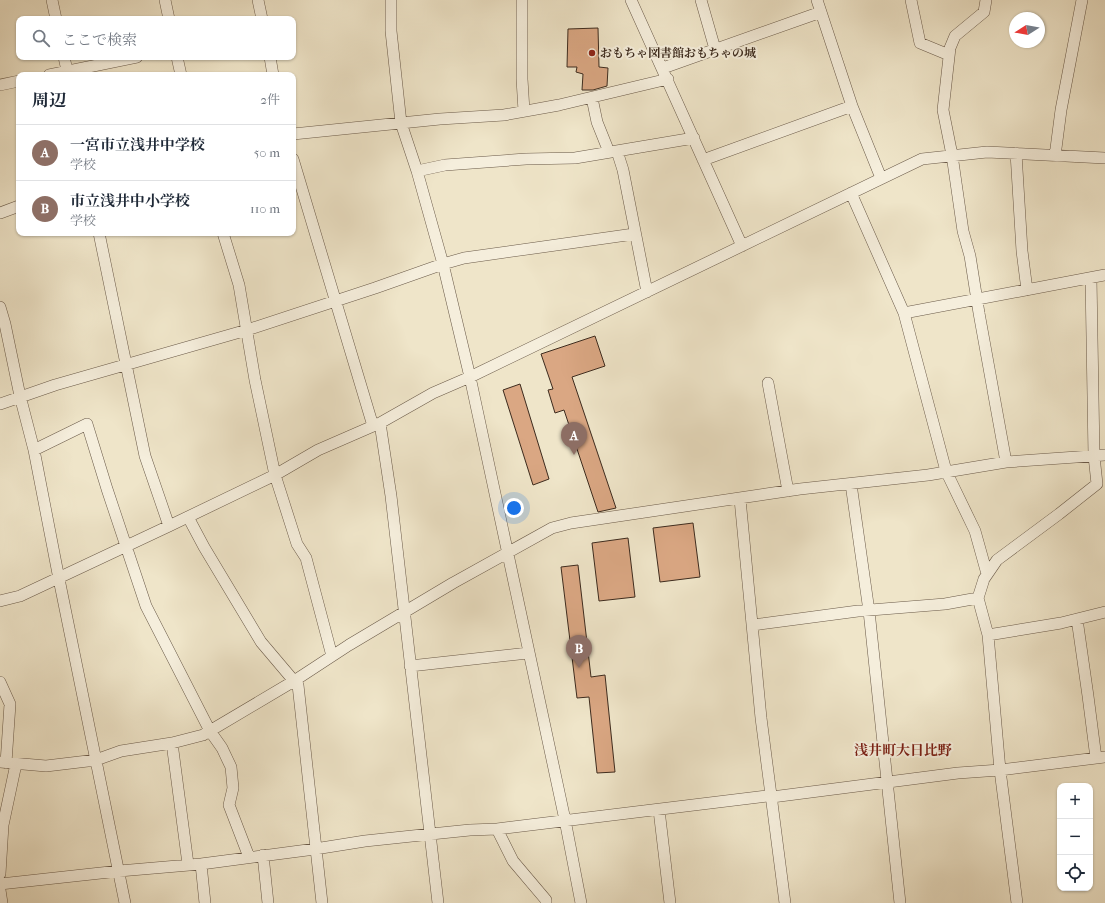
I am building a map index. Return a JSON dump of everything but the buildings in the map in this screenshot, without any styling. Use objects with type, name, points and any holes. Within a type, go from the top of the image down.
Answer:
[{"type":"street","points":[[52,0],[55,16]]},
{"type":"street","points":[[165,0],[168,16]]},
{"type":"street","points":[[258,0],[261,16]]},
{"type":"street","points":[[391,0],[391,31],[402,124],[417,171],[442,264],[470,378],[565,820],[579,899],[581,903]]},
{"type":"street","points":[[522,0],[522,79],[524,111]]},
{"type":"street","points":[[631,0],[663,68],[742,246]]},
{"type":"street","points":[[700,0],[715,49]]},
{"type":"street","points":[[817,0],[852,106],[881,178]]},
{"type":"street","points":[[911,0],[920,42],[949,56]]},
{"type":"street","points":[[986,0],[984,12],[955,36],[950,48],[943,110],[952,155],[963,231],[970,256],[1006,462]]},
{"type":"street","points":[[1055,156],[1061,110],[1082,0]]},
{"type":"street","points":[[663,68],[821,12]]},
{"type":"street","points":[[65,60],[68,72]]},
{"type":"street","points":[[72,72],[124,60]]},
{"type":"street","points":[[178,60],[180,72]]},
{"type":"street","points":[[270,60],[272,72]]},
{"type":"street","points":[[296,134],[440,119],[504,115],[559,106],[668,80]]},
{"type":"street","points":[[0,85],[16,82]]},
{"type":"street","points":[[592,98],[597,122],[623,170],[646,292]]},
{"type":"street","points":[[704,160],[852,106]]},
{"type":"street","points":[[417,171],[446,165],[526,159],[576,158],[694,138]]},
{"type":"street","points":[[0,601],[20,596],[59,579],[275,474],[318,450],[377,424],[433,393],[470,378],[922,158],[987,152],[1105,158]]},
{"type":"street","points":[[1016,153],[1022,251],[1027,290]]},
{"type":"street","points":[[296,170],[335,300],[377,424],[391,496],[438,903]]},
{"type":"street","points":[[851,193],[904,313],[946,471],[975,531],[988,574]]},
{"type":"street","points":[[0,213],[16,207]]},
{"type":"street","points":[[0,404],[20,396],[247,330],[442,264],[464,258],[634,234]]},
{"type":"street","points":[[100,236],[145,456],[169,526]]},
{"type":"street","points":[[224,236],[239,285],[275,474],[294,537],[306,558],[332,656]]},
{"type":"street","points":[[904,313],[1105,275]]},
{"type":"street","points":[[1017,903],[1000,770],[988,635],[978,598],[984,579],[997,560],[1097,484],[1100,455],[1091,278]]},
{"type":"street","points":[[0,307],[34,450],[125,903]]},
{"type":"street","points":[[768,383],[788,491]]},
{"type":"street","points":[[34,450],[87,424],[146,606],[210,731],[222,748],[231,767],[233,788],[229,805],[250,857]]},
{"type":"street","points":[[7,763],[46,766],[96,760],[121,751],[172,743],[210,731],[294,681],[404,612],[552,528],[571,523],[788,491],[928,475],[1006,462],[1100,455]]},
{"type":"street","points":[[851,484],[868,610],[900,903]]},
{"type":"street","points":[[740,499],[761,718],[785,903]]},
{"type":"street","points":[[188,517],[204,547],[261,642],[298,685],[322,903]]},
{"type":"street","points":[[753,624],[868,610],[945,604],[978,598]]},
{"type":"street","points":[[988,635],[1061,623],[1105,612]]},
{"type":"street","points":[[0,884],[188,864],[201,864],[365,841],[470,830],[497,829],[767,796],[772,797],[958,773],[1000,770],[1100,758],[1088,696],[1077,619]]},
{"type":"street","points":[[410,666],[528,653]]},
{"type":"street","points":[[0,682],[10,704],[0,874]]},
{"type":"street","points":[[172,743],[188,864]]},
{"type":"street","points":[[659,810],[670,903]]},
{"type":"street","points":[[497,829],[513,861],[546,900],[546,903]]},
{"type":"street","points":[[263,855],[268,903]]},
{"type":"street","points":[[201,864],[205,903]]},
{"type":"street","points":[[0,890],[2,903]]},
{"type":"place","name":"おもちゃ図書館おもちゃの城","points":[[592,53]]},
{"type":"place","name":"一宮市立浅井中学校","points":[[574,455]]},
{"type":"place","name":"市立浅井中小学校","points":[[579,668]]},
{"type":"district","name":"浅井町大日比野","points":[[903,750]]}]
